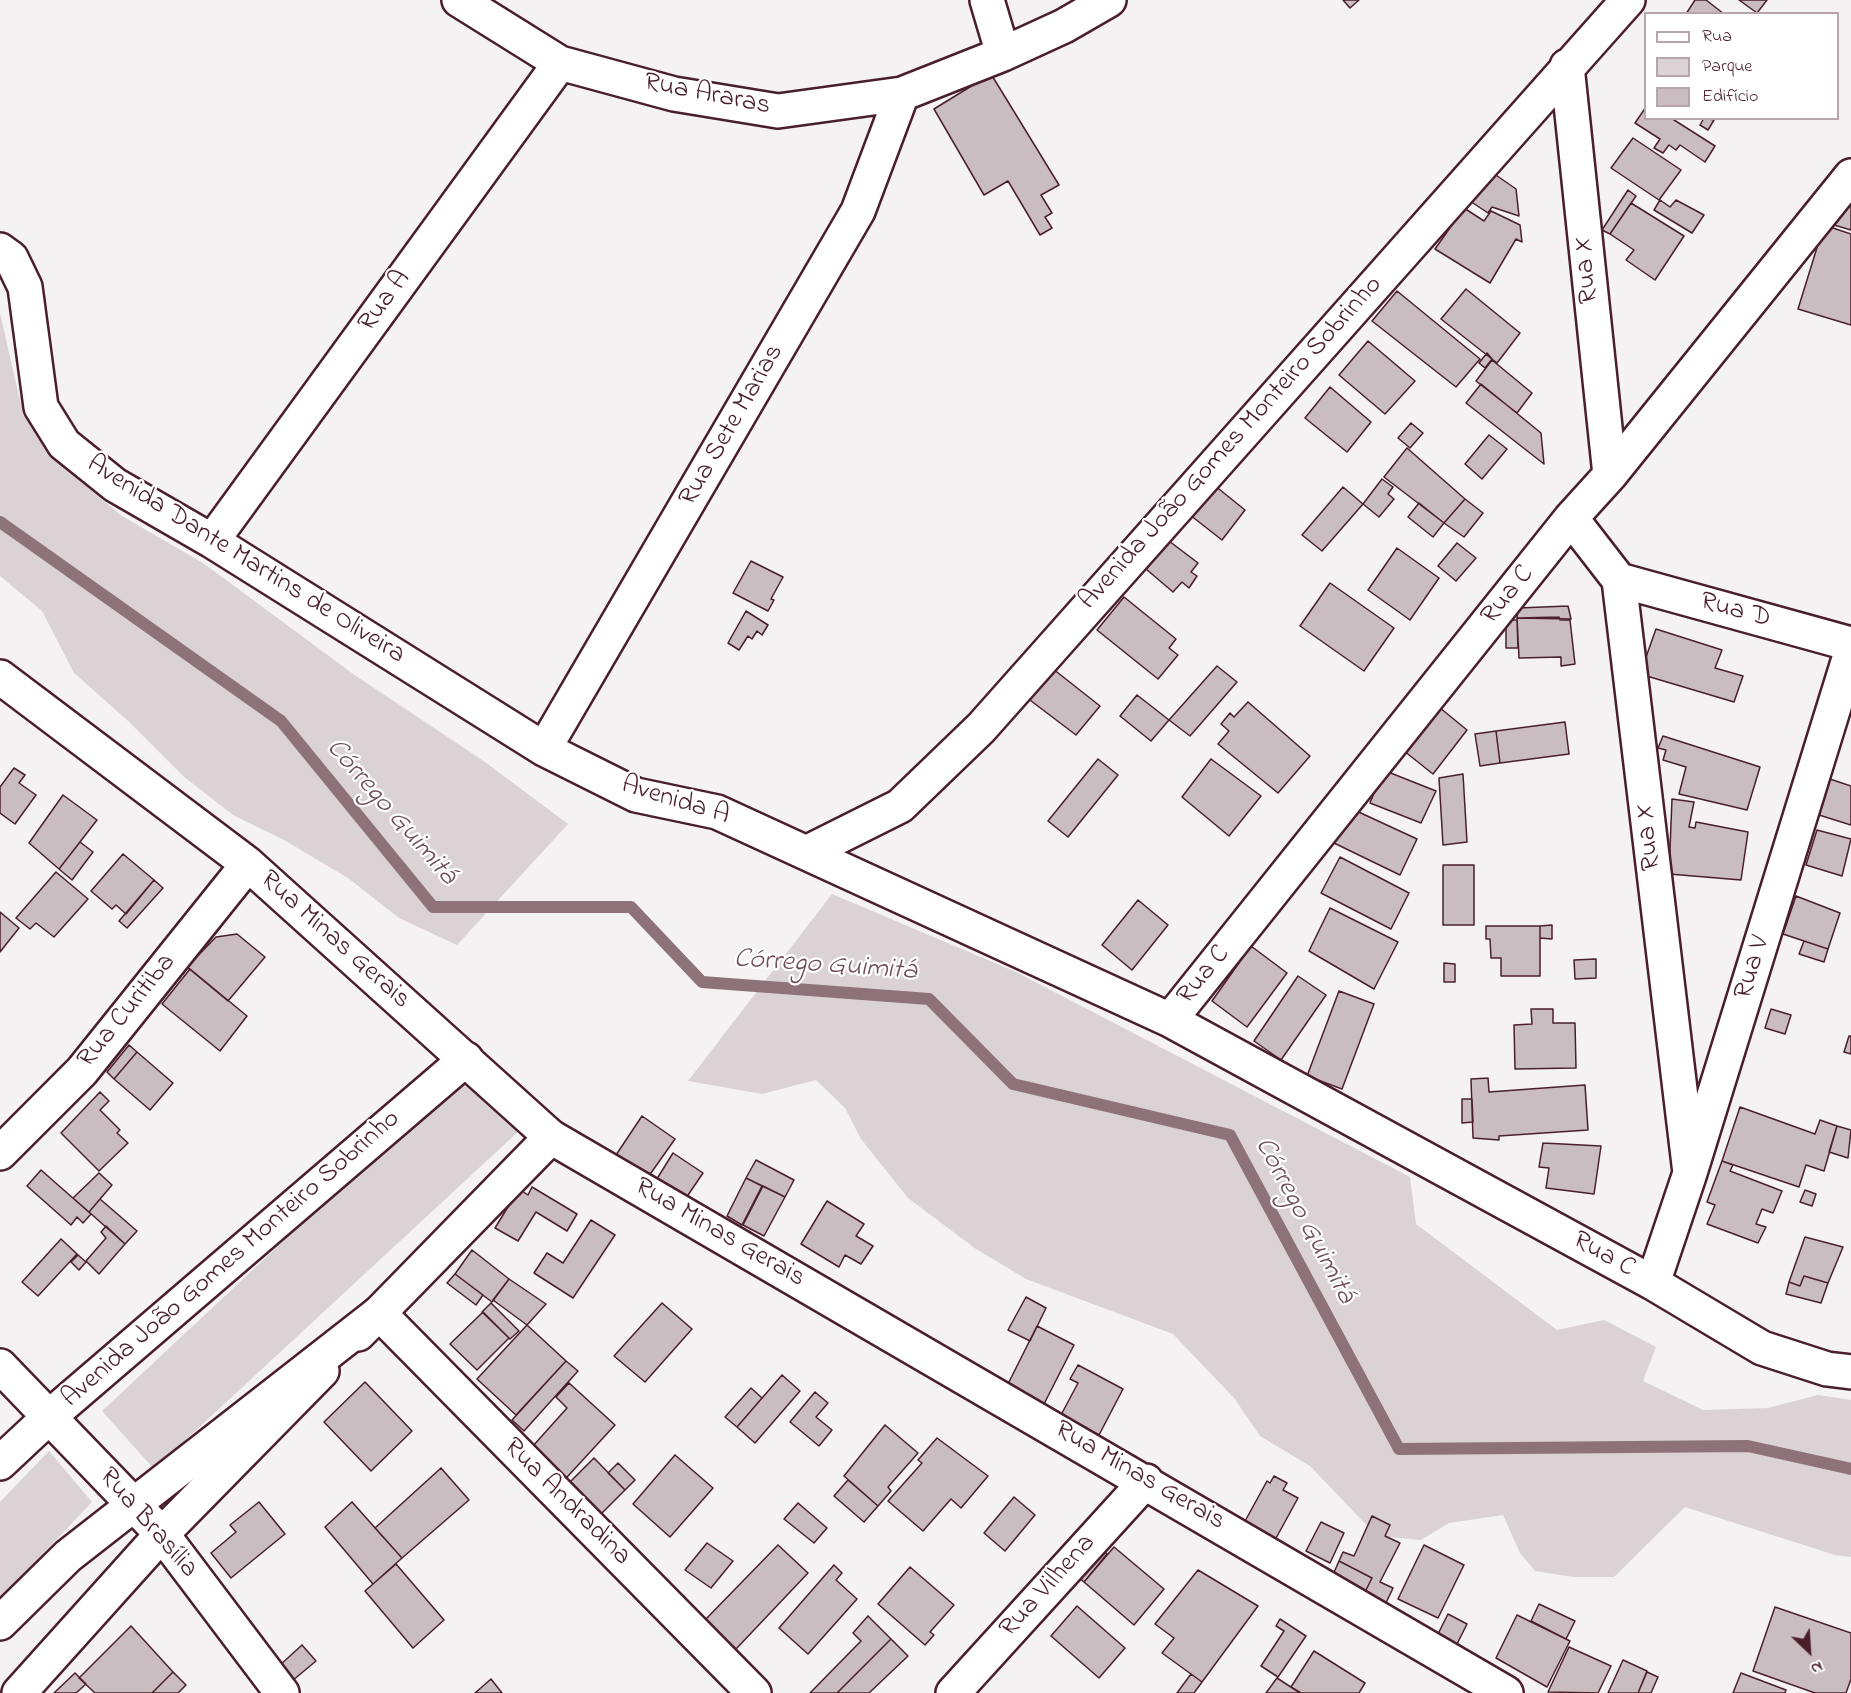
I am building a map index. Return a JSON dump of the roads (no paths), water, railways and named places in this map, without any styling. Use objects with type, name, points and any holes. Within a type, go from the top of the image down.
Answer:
[{"type":"street","name":"Rua Araras","points":[[459,0],[560,63],[674,94],[778,111],[902,94],[1003,54],[1065,26],[1109,0]]},
{"type":"street","points":[[987,0],[1003,54]]},
{"type":"street","name":"Avenida João Gomes Monteiro Sobrinho","points":[[808,852],[900,806],[981,728],[1628,0]]},
{"type":"street","name":"Rua A","points":[[213,541],[560,63]]},
{"type":"street","name":"Rua X","points":[[1567,66],[1610,475]]},
{"type":"street","name":"Rua Sete Marias","points":[[544,749],[858,211],[902,94]]},
{"type":"street","name":"Rua C","points":[[1170,1020],[1572,518],[1610,475],[1851,176]]},
{"type":"street","name":"Avenida Dante Martins de Oliveira","points":[[0,250],[11,258],[25,287],[41,407],[64,444],[115,485],[213,541],[544,749]]},
{"type":"street","points":[[1572,518],[1619,580]]},
{"type":"street","name":"Rua X","points":[[1619,580],[1690,1173]]},
{"type":"street","name":"Rua D","points":[[1619,580],[1851,644]]},
{"type":"street","name":"Rua V","points":[[1653,1283],[1690,1173],[1851,652]]},
{"type":"street","name":"Rua Minas Gerais","points":[[0,677],[248,864],[551,1137],[1146,1481],[1494,1690]]},
{"type":"street","name":"Avenida A","points":[[544,749],[636,795],[717,812],[808,852]]},
{"type":"street","name":"Rua C","points":[[808,852],[1170,1020],[1653,1283],[1762,1348],[1827,1369],[1851,1372]]},
{"type":"street","name":"Rua Curitiba","points":[[0,1153],[82,1071],[248,864]]},
{"type":"street","name":"Avenida João Gomes Monteiro Sobrinho","points":[[0,1463],[49,1417],[466,1059]]},
{"type":"street","points":[[19,1693],[162,1534],[551,1137]]},
{"type":"street","points":[[0,1623],[68,1556],[379,1313]]},
{"type":"street","name":"Rua Andradina","points":[[379,1313],[754,1693]]},
{"type":"street","name":"Rua Brasília","points":[[0,1366],[162,1534],[282,1693]]},
{"type":"street","name":"Rua Vilhena","points":[[953,1693],[1146,1481]]},
{"type":"waterway","name":"Córrego Guimitá","points":[[0,522],[281,721],[433,907],[631,907],[702,982],[929,999],[1013,1084],[1230,1135],[1399,1449],[1748,1446],[1851,1469]]}]
